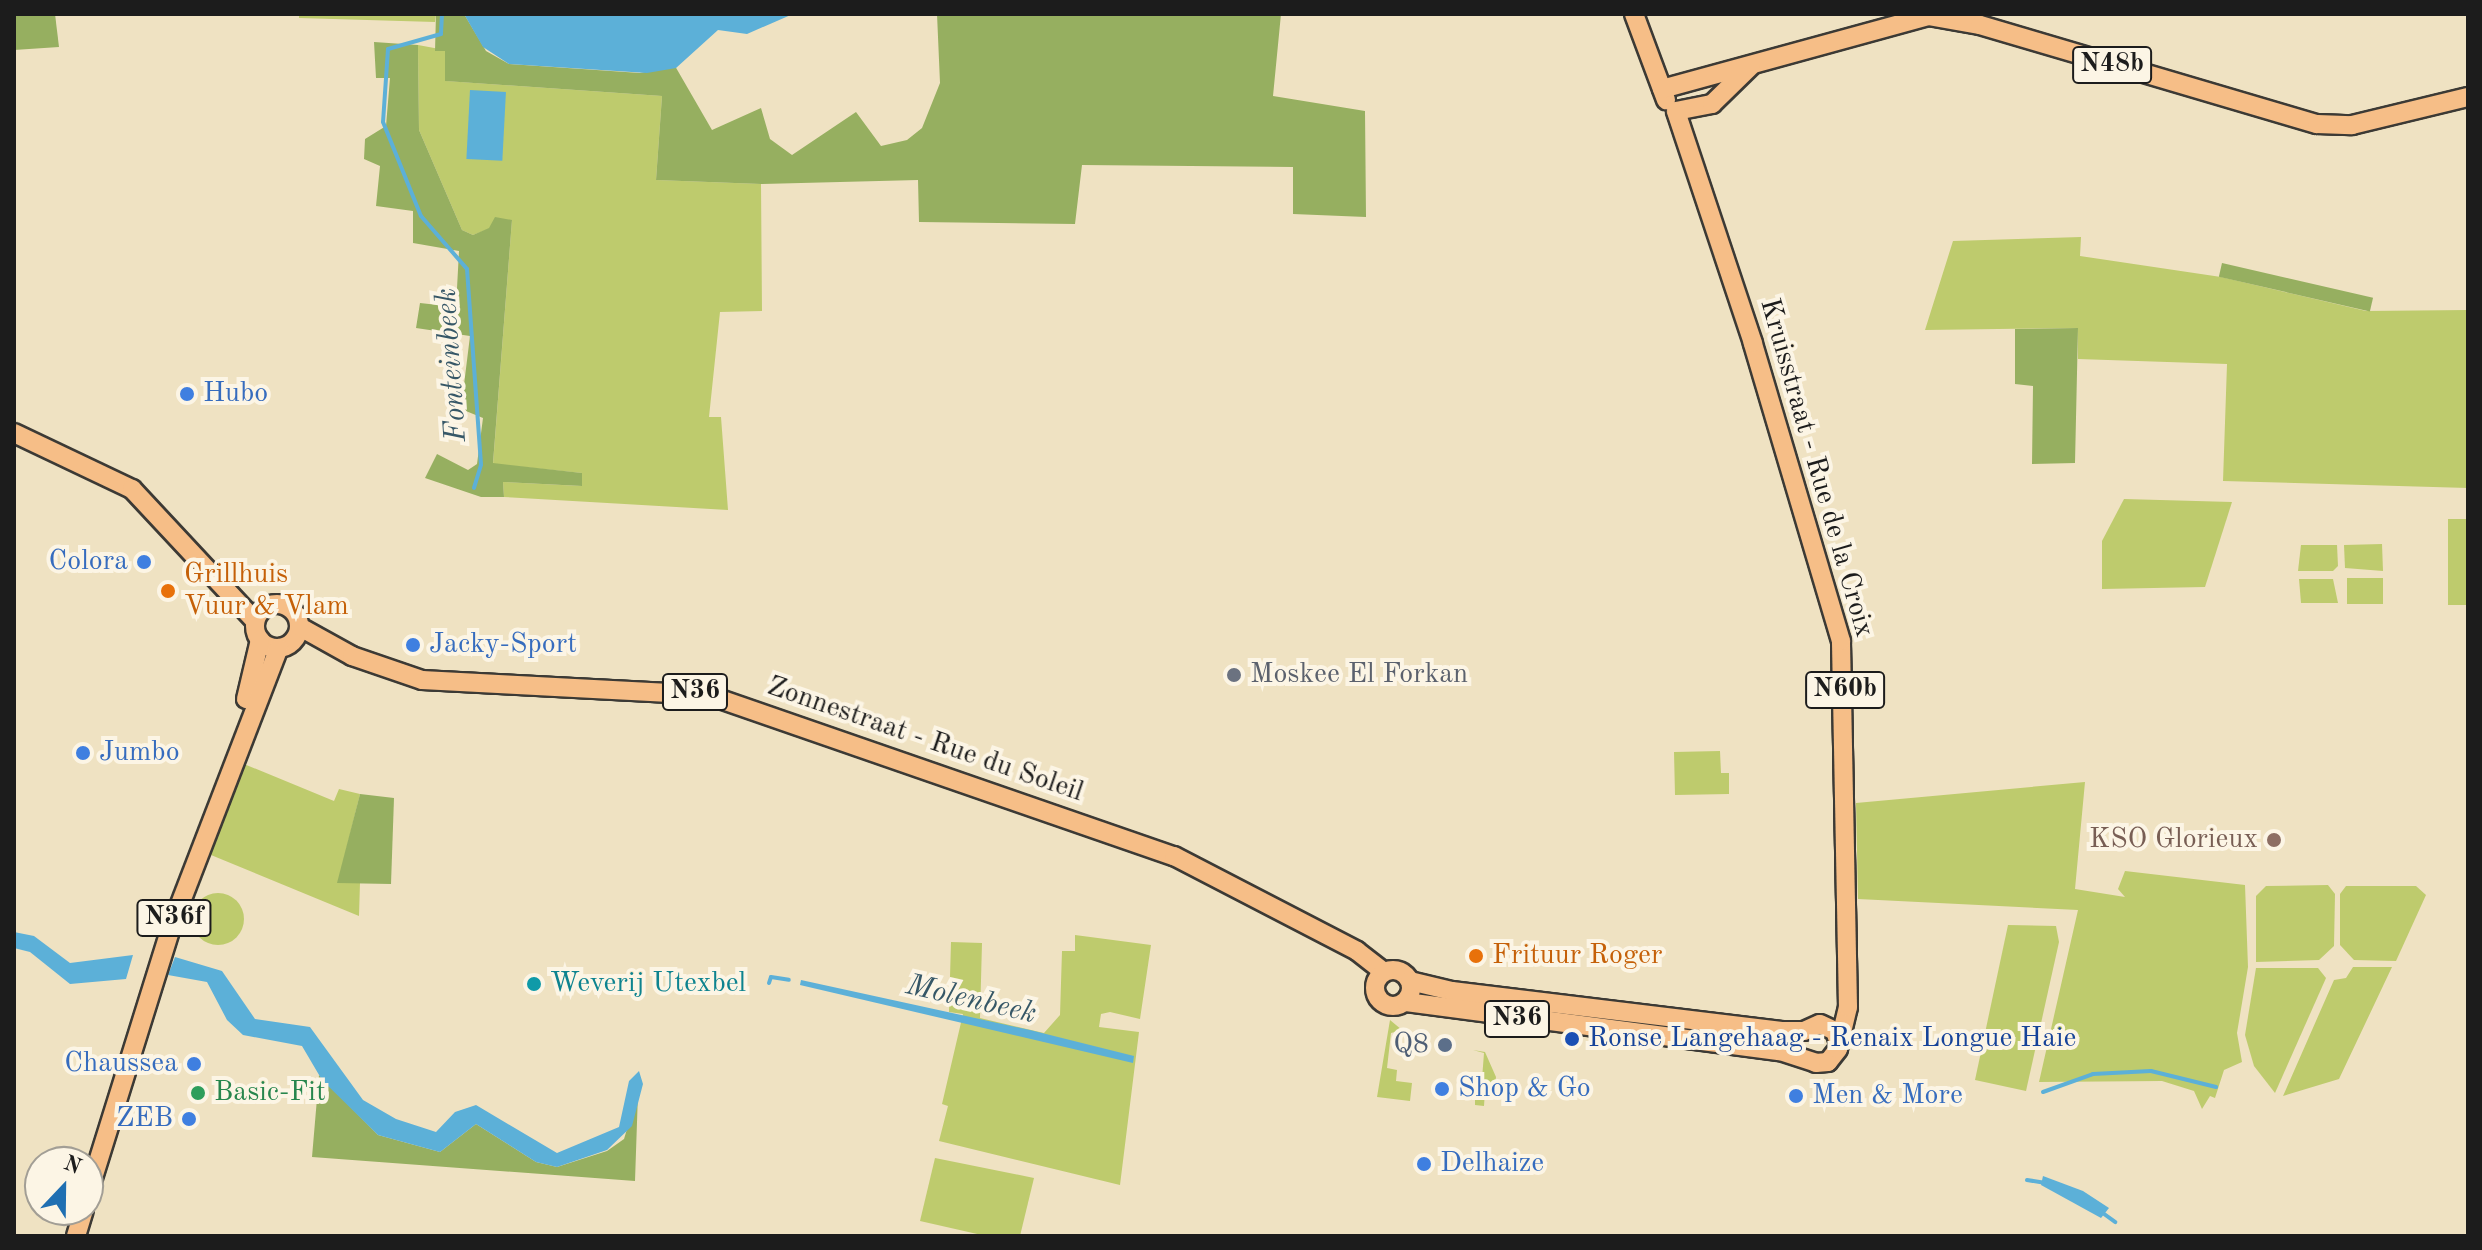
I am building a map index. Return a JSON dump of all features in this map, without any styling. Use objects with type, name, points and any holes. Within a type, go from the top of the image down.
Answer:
[{"type":"main road","name":"N60b","points":[[1634,14],[1662,89],[1676,111]]},
{"type":"main road","name":"N48b","points":[[1662,89],[1913,19],[1941,17],[2317,124],[2352,125],[2468,97]]},
{"type":"main road","name":"N48b","points":[[1676,111],[1706,108],[1757,62]]},
{"type":"main road","points":[[1715,73],[1717,99]]},
{"type":"main road","name":"Kruisstraat - Rue de la Croix","points":[[1676,111],[1753,343],[1841,641],[1847,1016],[1839,1043]]},
{"type":"main road","points":[[14,433],[126,484],[241,601],[259,615],[260,640]]},
{"type":"main road","points":[[259,615],[288,606],[291,639]]},
{"type":"main road","name":"N36","points":[[260,640],[291,639]]},
{"type":"main road","name":"Zonnestraat - Rue du Soleil","points":[[291,639],[326,644],[422,680],[708,695],[1174,856],[1357,951],[1384,972]]},
{"type":"main road","name":"N36f","points":[[103,1146],[170,930],[291,639]]},
{"type":"main road","name":"N36f","points":[[90,1146],[187,848],[254,679],[260,640]]},
{"type":"main road","name":"N36","points":[[1805,1058],[1406,1002],[1392,1007],[1378,999],[1376,981],[1384,972],[1396,970],[1410,981],[1452,991],[1626,1012],[1812,1028]]},
{"type":"main road","points":[[1406,1002],[1410,981]]},
{"type":"main road","points":[[1812,1028],[1835,1031],[1839,1043],[1828,1062],[1805,1058],[1800,1047],[1812,1028],[1846,994]]},
{"type":"green space","points":[[14,14],[55,14],[59,47],[14,50]]},
{"type":"green space","points":[[299,14],[436,14],[435,22],[299,18]]},
{"type":"green space","points":[[436,14],[464,14],[486,51],[509,64],[640,73],[675,66],[712,130],[761,108],[770,139],[792,155],[856,112],[881,146],[907,140],[922,128],[940,83],[937,14],[1281,14],[1273,96],[1365,111],[1366,217],[1293,214],[1293,167],[1082,165],[1075,224],[919,222],[918,180],[761,184],[656,180],[662,96],[445,81],[445,51],[435,51]]},
{"type":"green space","points":[[374,42],[418,45],[419,130],[462,230],[473,235],[489,228],[495,217],[512,220],[493,463],[582,473],[582,486],[503,482],[504,497],[481,497],[425,478],[437,454],[468,470],[477,464],[483,418],[461,409],[470,336],[416,328],[420,303],[456,307],[459,251],[413,243],[413,211],[376,206],[380,166],[364,159],[365,139],[386,126],[390,78],[376,78]]},
{"type":"green space","points":[[418,45],[445,50],[446,81],[662,96],[656,180],[761,184],[762,311],[720,312],[709,417],[721,417],[728,510],[504,497],[503,482],[581,486],[582,473],[493,464],[512,220],[473,235],[462,230],[419,130]]},
{"type":"green space","points":[[2081,237],[2080,256],[2221,277],[2366,311],[2468,310],[2468,488],[2223,481],[2227,364],[2078,359],[2078,328],[1925,330],[1953,241]]},
{"type":"green space","points":[[2222,263],[2373,298],[2370,312],[2219,277]]},
{"type":"green space","points":[[2078,328],[2075,463],[2032,464],[2033,386],[2015,384],[2015,329]]},
{"type":"green space","points":[[2124,499],[2232,502],[2205,587],[2102,589],[2102,541]]},
{"type":"green space","points":[[2448,519],[2468,519],[2468,605],[2448,605]]},
{"type":"green space","points":[[2382,544],[2383,571],[2345,568],[2344,545]]},
{"type":"green space","points":[[2301,545],[2337,545],[2338,566],[2333,571],[2298,571]]},
{"type":"green space","points":[[2347,578],[2383,578],[2383,604],[2347,604]]},
{"type":"green space","points":[[2299,579],[2333,579],[2338,603],[2301,603]]},
{"type":"green space","points":[[1720,751],[1721,773],[1729,773],[1729,794],[1675,795],[1674,752]]},
{"type":"green space","points":[[244,764],[334,801],[339,789],[360,794],[338,883],[360,883],[359,916],[211,855]]},
{"type":"green space","points":[[2085,782],[2075,889],[2125,897],[2118,889],[2125,871],[2245,885],[2248,967],[2237,1033],[2242,1062],[2224,1070],[2215,1098],[2210,1096],[2202,1109],[2194,1091],[2162,1081],[2039,1082],[2078,910],[1858,899],[1856,803]]},
{"type":"green space","points":[[360,794],[394,798],[391,884],[337,883]]},
{"type":"green space","points":[[2328,885],[2335,894],[2334,946],[2319,960],[2256,962],[2256,896],[2266,886]]},
{"type":"green space","points":[[2346,886],[2416,886],[2426,895],[2396,961],[2354,960],[2340,945],[2340,894]]},
{"type":"green space","points":[[218,893],[236,901],[244,919],[236,937],[218,945],[200,937],[192,919],[200,901]]},
{"type":"green space","points":[[2008,925],[2056,926],[2059,942],[2026,1091],[1975,1080]]},
{"type":"green space","points":[[1075,935],[1151,945],[1140,1019],[1110,1012],[1101,1014],[1099,1027],[1139,1032],[1120,1185],[939,1141],[948,1106],[942,1104],[963,1014],[949,1012],[951,942],[982,943],[980,1018],[1044,1033],[1060,1015],[1062,951],[1075,951]]},
{"type":"green space","points":[[2353,967],[2392,967],[2339,1079],[2283,1096],[2334,980],[2346,978]]},
{"type":"green space","points":[[2256,968],[2318,968],[2326,978],[2275,1093],[2254,1066],[2245,1035]]},
{"type":"green space","points":[[1390,1020],[1402,1030],[1391,1033],[1387,1068],[1397,1070],[1396,1081],[1412,1083],[1410,1101],[1377,1097]]},
{"type":"green space","points":[[1473,1050],[1485,1052],[1496,1077],[1494,1091],[1485,1091],[1484,1106],[1475,1105],[1475,1094],[1470,1093],[1471,1080],[1482,1079],[1484,1053]]},
{"type":"green space","points":[[319,1075],[378,1135],[440,1152],[476,1124],[536,1162],[557,1167],[607,1151],[624,1139],[638,1093],[635,1181],[312,1157]]},
{"type":"green space","points":[[935,1158],[1034,1178],[1020,1236],[986,1236],[920,1221]]},
{"type":"water","points":[[464,14],[793,14],[747,34],[718,30],[676,68],[647,73],[509,64],[483,47]]},
{"type":"water","points":[[470,90],[506,92],[502,161],[466,159]]},
{"type":"water","points":[[14,932],[34,936],[70,963],[133,955],[126,979],[70,984],[30,952],[14,948]]},
{"type":"water","points":[[175,957],[222,971],[255,1019],[310,1027],[363,1100],[396,1119],[436,1132],[455,1112],[476,1105],[557,1153],[619,1127],[629,1081],[639,1071],[643,1084],[632,1126],[607,1150],[557,1167],[536,1162],[476,1124],[440,1152],[378,1135],[322,1080],[302,1046],[243,1035],[227,1020],[207,982],[168,975]]},
{"type":"water","points":[[801,980],[1134,1056],[1133,1063],[800,985]]},
{"type":"water","points":[[2043,1176],[2083,1191],[2109,1208],[2101,1218],[2041,1185]]},
{"type":"waterway","name":"Fonteinbeek","points":[[442,14],[441,34],[388,49],[383,122],[421,216],[467,269],[481,465],[474,488]]},
{"type":"waterway","name":"Molenbeek","points":[[769,983],[771,977],[789,980]]},
{"type":"waterway","points":[[2043,1092],[2093,1074],[2151,1071],[2216,1087]]},
{"type":"waterway","name":"Molenbeek","points":[[2027,1180],[2046,1183]]},
{"type":"waterway","name":"Molenbeek","points":[[2100,1211],[2115,1222]]},
{"type":"place","name":"Hubo","points":[[187,394]]},
{"type":"place","name":"Colora","points":[[144,562]]},
{"type":"place","name":"Grillhuis Vuur & Vlam","points":[[168,591]]},
{"type":"place","name":"Jacky-Sport","points":[[413,645]]},
{"type":"place","name":"Moskee El Forkan","points":[[1234,675]]},
{"type":"place","name":"Jumbo","points":[[83,753]]},
{"type":"place","name":"KSO Glorieux","points":[[2274,840]]},
{"type":"place","name":"Frituur Roger","points":[[1476,956]]},
{"type":"place","name":"Weverij Utexbel","points":[[534,984]]},
{"type":"place","name":"Ronse Langehaag - Renaix Longue Haie","points":[[1572,1039]]},
{"type":"place","name":"Q8","points":[[1445,1045]]},
{"type":"place","name":"Chaussea","points":[[194,1064]]},
{"type":"place","name":"Shop & Go","points":[[1442,1089]]},
{"type":"place","name":"Basic-Fit","points":[[198,1093]]},
{"type":"place","name":"Men & More","points":[[1796,1096]]},
{"type":"place","name":"ZEB","points":[[189,1119]]},
{"type":"place","name":"Delhaize","points":[[1424,1164]]}]
